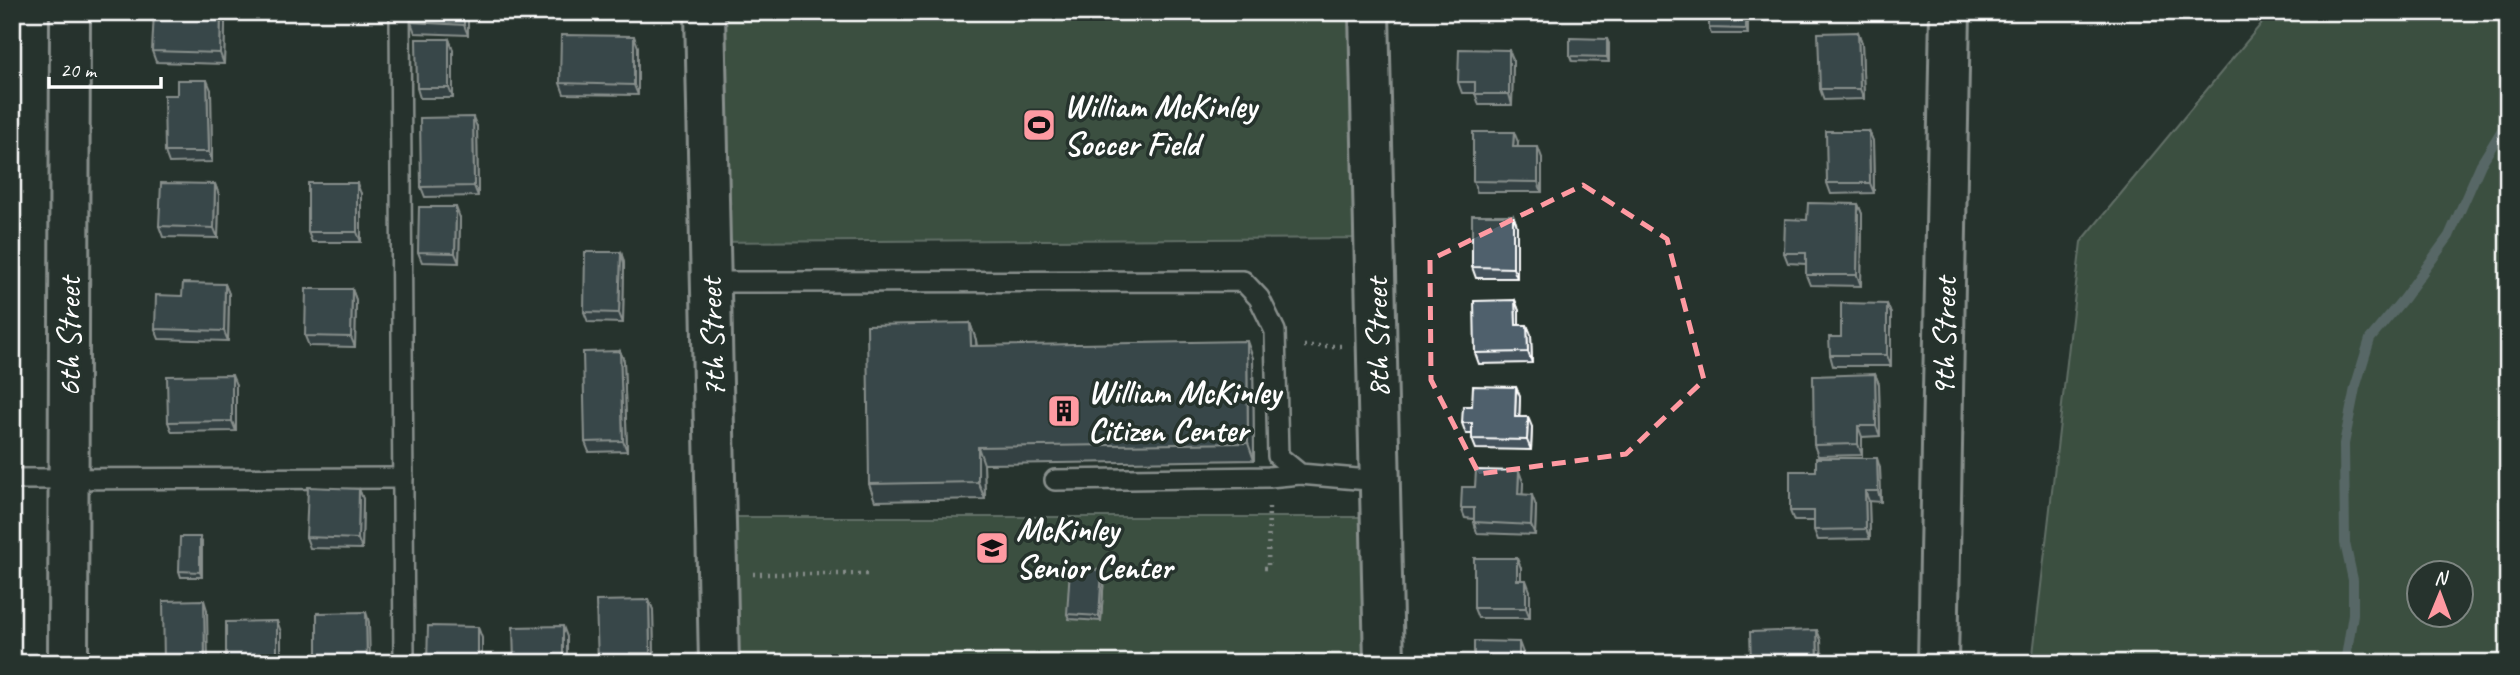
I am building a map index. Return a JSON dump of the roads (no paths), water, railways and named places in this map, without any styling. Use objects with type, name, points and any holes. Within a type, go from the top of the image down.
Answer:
[{"type":"street","name":"6th Street","points":[[68,663],[70,12]]},
{"type":"street","name":"7th Street","points":[[705,12],[719,663]]},
{"type":"street","name":"8th Street","points":[[1369,12],[1384,663]]},
{"type":"street","name":"9th Street","points":[[1938,663],[1950,12]]},
{"type":"lane","points":[[400,12],[404,663]]},
{"type":"lane","points":[[710,282],[1243,281],[1259,298],[1275,331],[1278,456],[1300,474]]},
{"type":"lane","points":[[1055,480],[1269,477],[1300,474],[1380,481]]},
{"type":"lane","points":[[12,479],[403,478]]},
{"type":"waterway","points":[[2345,663],[2353,614],[2353,580],[2345,543],[2344,444],[2355,388],[2370,339],[2449,236],[2481,164],[2508,120]]},
{"type":"place","name":"William McKinley Soccer Field","points":[[1039,125]]},
{"type":"place","name":"William McKinley Citizen Center","points":[[1064,411]]},
{"type":"place","name":"McKinley Senior Center","points":[[992,548]]}]
